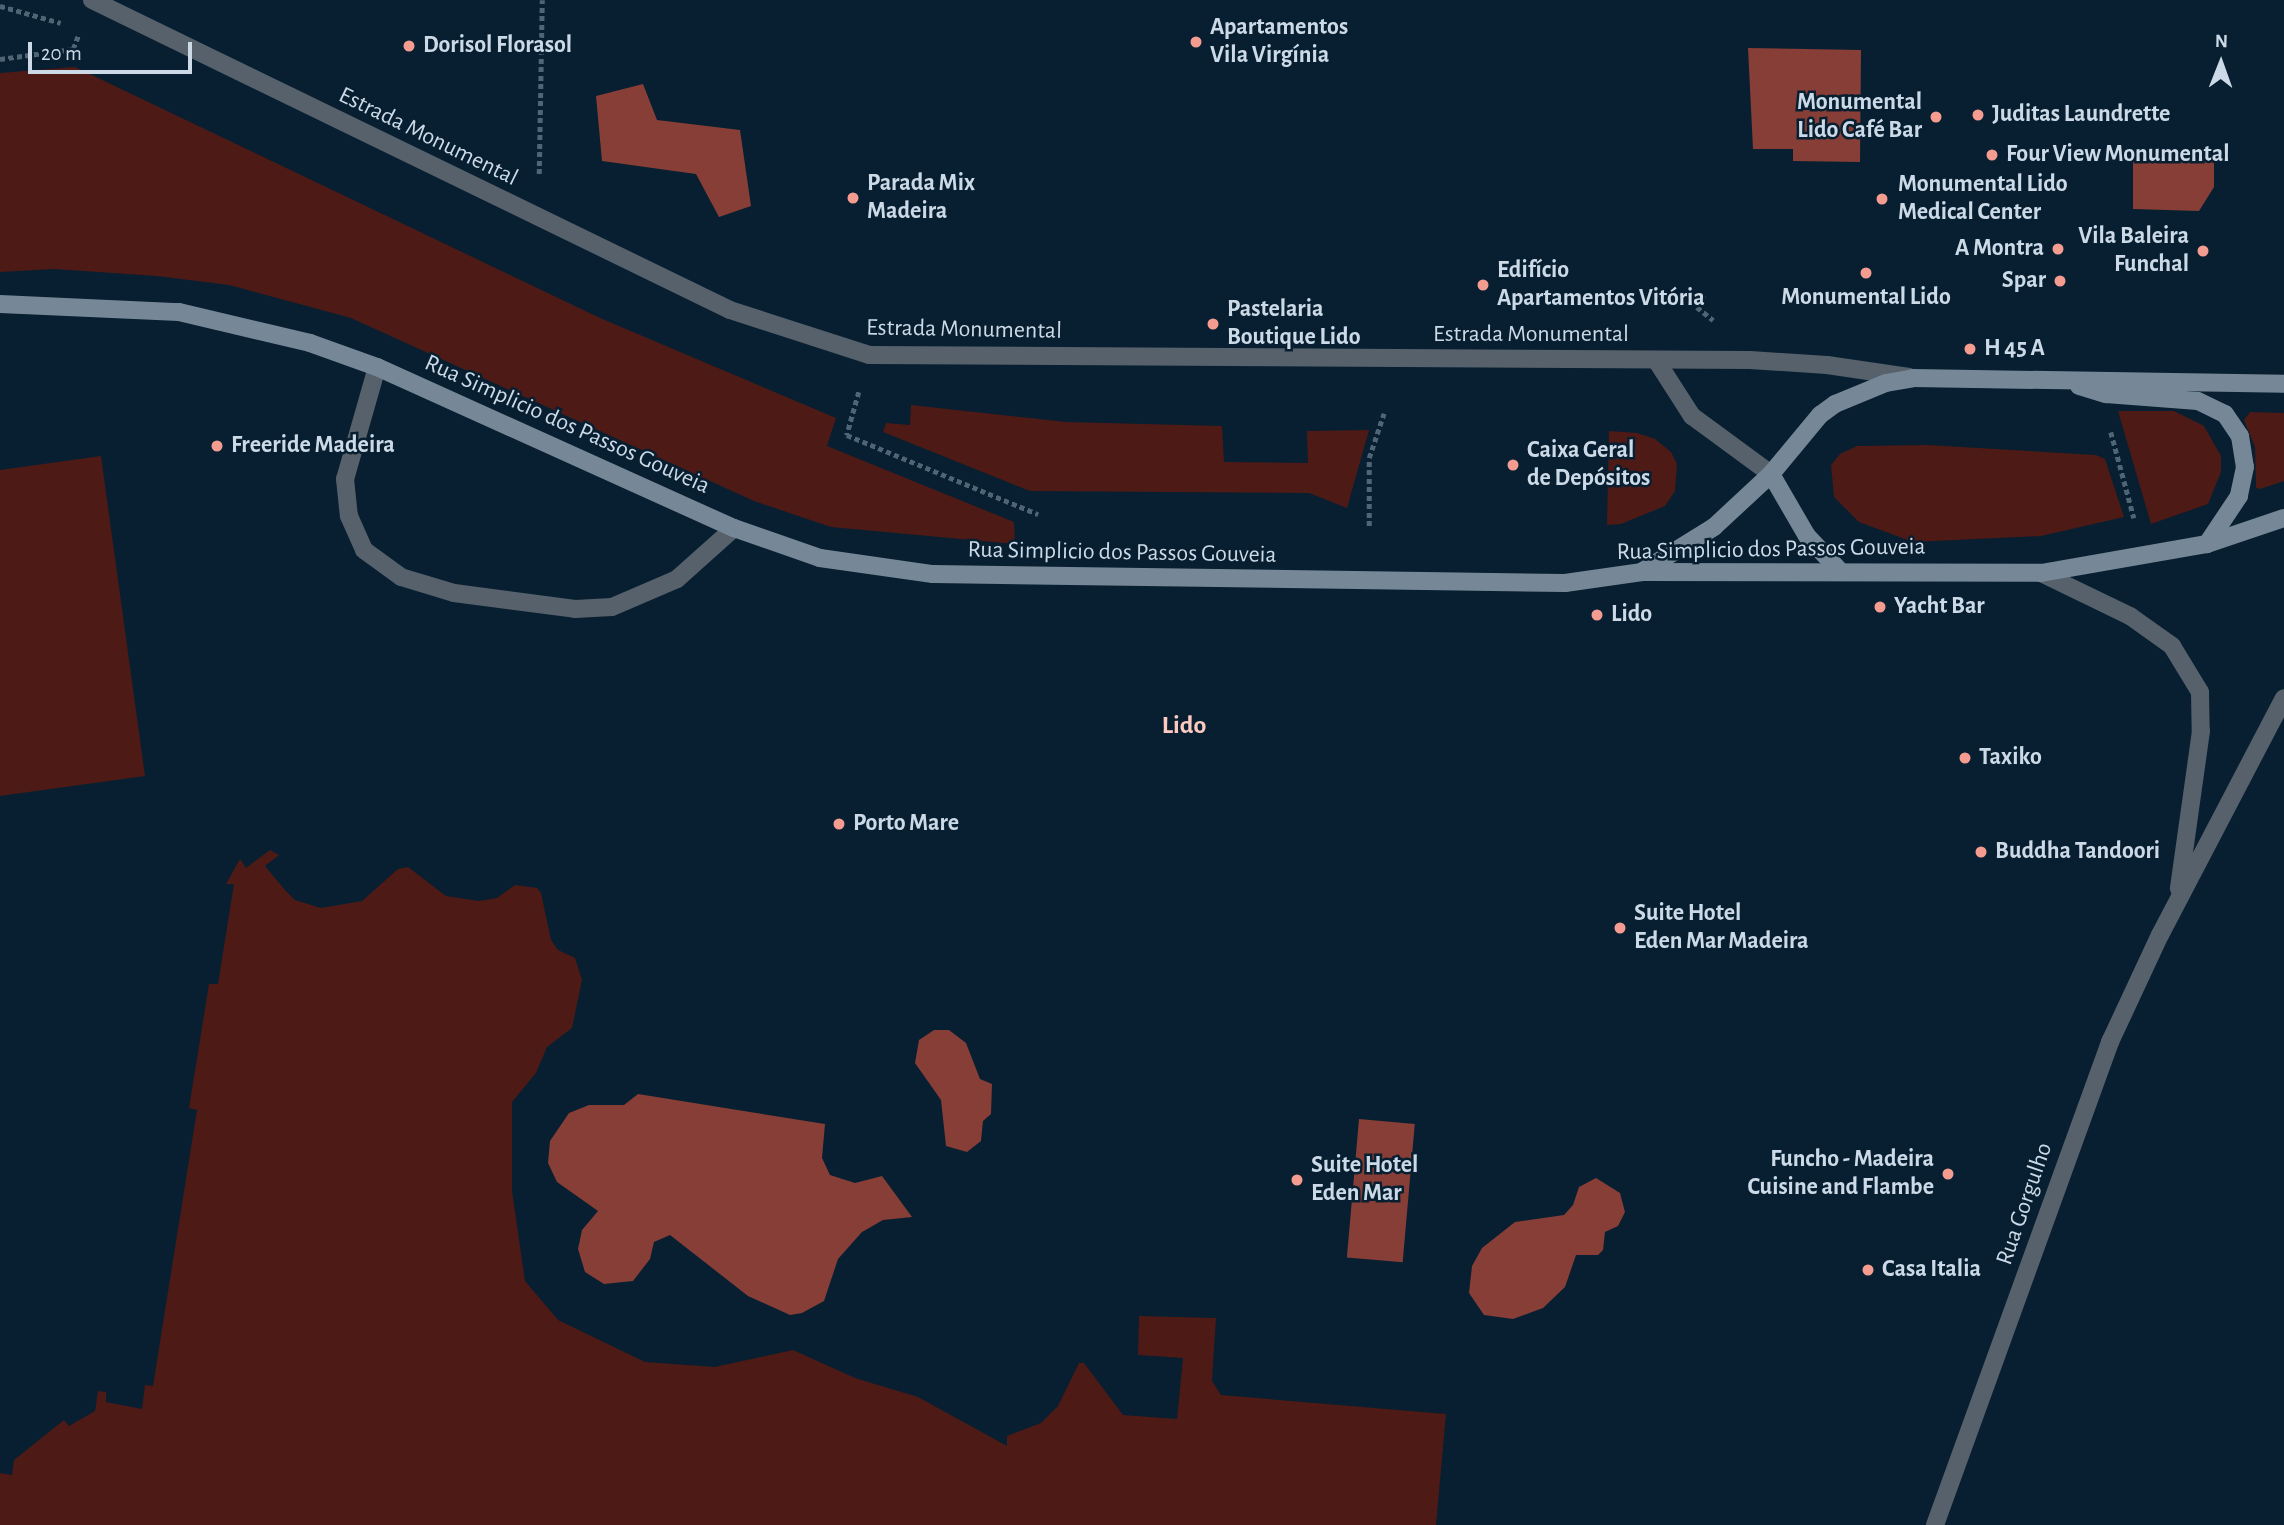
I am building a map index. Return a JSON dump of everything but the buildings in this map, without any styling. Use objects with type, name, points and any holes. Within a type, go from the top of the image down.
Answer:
[{"type":"main road","name":"Rua Simplicio dos Passos Gouveia","points":[[0,304],[179,312],[310,343],[377,367],[734,528],[820,558],[933,575],[1564,583],[1642,572],[1839,570],[2041,573],[2207,544],[2284,519]]},
{"type":"main road","name":"Estrada Monumental","points":[[1642,572],[1714,527],[1771,474],[1805,428],[1835,404],[1886,383],[1913,378],[2066,383],[2280,381]]},
{"type":"main road","name":"Estrada Monumental","points":[[2066,383],[2106,394],[2198,401],[2225,414],[2240,436],[2245,467],[2239,496],[2207,544]]},
{"type":"main road","points":[[1771,474],[1807,536],[1839,570]]},
{"type":"street","name":"Estrada Monumental","points":[[92,0],[730,310],[869,355],[1656,360],[1827,365],[1913,378]]},
{"type":"street","points":[[1656,360],[1692,416],[1771,474]]},
{"type":"street","points":[[377,367],[345,479],[349,516],[364,550],[401,577],[454,593],[575,609],[612,607],[677,579],[734,528]]},
{"type":"street","name":"Rua Gorgulho","points":[[2041,573],[2130,617],[2172,646],[2200,692],[2201,731],[2176,905]]},
{"type":"street","name":"Rua Gorgulho","points":[[1935,1525],[2110,1041],[2176,905],[2284,698]]},
{"type":"path","points":[[538,185],[542,0]]},
{"type":"path","points":[[0,6],[69,26]]},
{"type":"path","points":[[0,59],[73,49],[81,29]]},
{"type":"path","points":[[1705,295],[1698,299],[1697,307],[1714,320]]},
{"type":"path","points":[[860,386],[846,435],[1038,514]]},
{"type":"path","points":[[1368,526],[1369,458],[1384,413]]},
{"type":"path","points":[[2109,426],[2136,526]]},
{"type":"shaded area","points":[[1748,48],[1861,50],[1860,162],[1793,161],[1793,149],[1753,149]]},
{"type":"shaded area","points":[[75,67],[600,318],[836,418],[827,446],[1014,522],[1015,544],[831,527],[754,501],[351,318],[229,285],[157,276],[54,269],[0,272],[0,73]]},
{"type":"shaded area","points":[[643,84],[657,120],[740,130],[751,206],[719,217],[696,174],[602,161],[596,96]]},
{"type":"shaded area","points":[[2133,154],[2214,154],[2214,187],[2199,211],[2133,209]]},
{"type":"shaded area","points":[[911,405],[1066,422],[1222,426],[1224,462],[1308,463],[1307,431],[1369,430],[1347,508],[1309,493],[1030,491],[883,432],[886,423],[910,425]]},
{"type":"shaded area","points":[[2118,411],[2174,411],[2204,426],[2221,456],[2221,472],[2208,504],[2151,524]]},
{"type":"shaded area","points":[[2250,412],[2284,413],[2284,481],[2260,489],[2256,488],[2255,447],[2244,420]]},
{"type":"shaded area","points":[[1609,431],[1637,433],[1655,439],[1671,452],[1677,464],[1675,491],[1665,506],[1621,524],[1607,525]]},
{"type":"shaded area","points":[[1928,445],[2096,455],[2105,459],[2124,517],[2041,536],[1913,542],[1859,522],[1834,497],[1831,465],[1840,454],[1857,446]]},
{"type":"shaded area","points":[[101,456],[145,776],[0,796],[0,470]]},
{"type":"shaded area","points":[[270,850],[279,855],[265,866],[285,890],[295,900],[321,908],[362,901],[398,869],[408,867],[446,896],[479,901],[497,898],[515,885],[537,888],[541,893],[551,940],[558,950],[575,958],[582,980],[572,1028],[547,1047],[536,1073],[512,1102],[512,1191],[525,1281],[558,1320],[645,1362],[715,1367],[793,1350],[855,1378],[918,1397],[1007,1446],[1007,1436],[1041,1423],[1058,1406],[1079,1363],[1084,1363],[1123,1415],[1177,1419],[1183,1358],[1138,1355],[1139,1316],[1216,1318],[1212,1381],[1221,1395],[1446,1414],[1436,1525],[0,1525],[0,1473],[12,1475],[14,1460],[64,1420],[69,1426],[95,1411],[98,1391],[106,1392],[106,1402],[142,1409],[145,1385],[153,1386],[197,1110],[189,1108],[209,984],[218,984],[234,884],[226,884],[240,859],[246,868]]},
{"type":"shaded area","points":[[934,1030],[949,1030],[966,1043],[980,1079],[992,1084],[991,1114],[983,1121],[981,1141],[967,1152],[946,1146],[941,1100],[915,1063],[919,1040]]},
{"type":"shaded area","points":[[638,1094],[825,1124],[822,1158],[830,1175],[855,1183],[882,1176],[912,1217],[883,1220],[862,1232],[838,1259],[824,1301],[802,1313],[790,1315],[748,1296],[670,1235],[654,1242],[650,1259],[633,1281],[604,1284],[585,1272],[578,1249],[582,1230],[598,1211],[557,1182],[548,1163],[550,1141],[569,1113],[589,1105],[624,1105]]},
{"type":"shaded area","points":[[1359,1119],[1415,1124],[1403,1262],[1347,1257]]},
{"type":"shaded area","points":[[1596,1178],[1620,1193],[1625,1212],[1618,1226],[1605,1232],[1603,1250],[1598,1255],[1576,1255],[1565,1287],[1543,1308],[1513,1319],[1484,1315],[1469,1293],[1472,1266],[1482,1248],[1515,1222],[1564,1215],[1573,1205],[1579,1187]]},
{"type":"place","name":"Apartamentos Vila Virgínia","points":[[1196,42]]},
{"type":"place","name":"Dorisol Florasol","points":[[409,46]]},
{"type":"place","name":"Juditas Laundrette","points":[[1978,115]]},
{"type":"place","name":"Monumental Lido Café Bar","points":[[1936,117]]},
{"type":"place","name":"Four View Monumental","points":[[1992,155]]},
{"type":"place","name":"Parada Mix Madeira","points":[[853,198]]},
{"type":"place","name":"Monumental Lido Medical Center","points":[[1882,199]]},
{"type":"place","name":"A Montra","points":[[2058,249]]},
{"type":"place","name":"Vila Baleira Funchal","points":[[2203,251]]},
{"type":"place","name":"Monumental Lido","points":[[1866,273]]},
{"type":"place","name":"Spar","points":[[2060,281]]},
{"type":"place","name":"Edifício Apartamentos Vitória","points":[[1483,285]]},
{"type":"place","name":"Pastelaria Boutique Lido","points":[[1213,324]]},
{"type":"place","name":"H 45 A","points":[[1970,349]]},
{"type":"place","name":"Freeride Madeira","points":[[217,446]]},
{"type":"place","name":"Caixa Geral de Depósitos","points":[[1513,465]]},
{"type":"place","name":"Yacht Bar","points":[[1880,607]]},
{"type":"place","name":"Lido","points":[[1597,615]]},
{"type":"place","name":"Taxiko","points":[[1965,758]]},
{"type":"place","name":"Porto Mare","points":[[839,824]]},
{"type":"place","name":"Buddha Tandoori","points":[[1981,852]]},
{"type":"place","name":"Suite Hotel Eden Mar Madeira","points":[[1620,928]]},
{"type":"place","name":"Funcho - Madeira Cuisine and Flambe","points":[[1948,1174]]},
{"type":"place","name":"Suite Hotel Eden Mar","points":[[1297,1180]]},
{"type":"place","name":"Casa Italia","points":[[1868,1270]]},
{"type":"district","name":"Lido","points":[[1184,726]]}]
